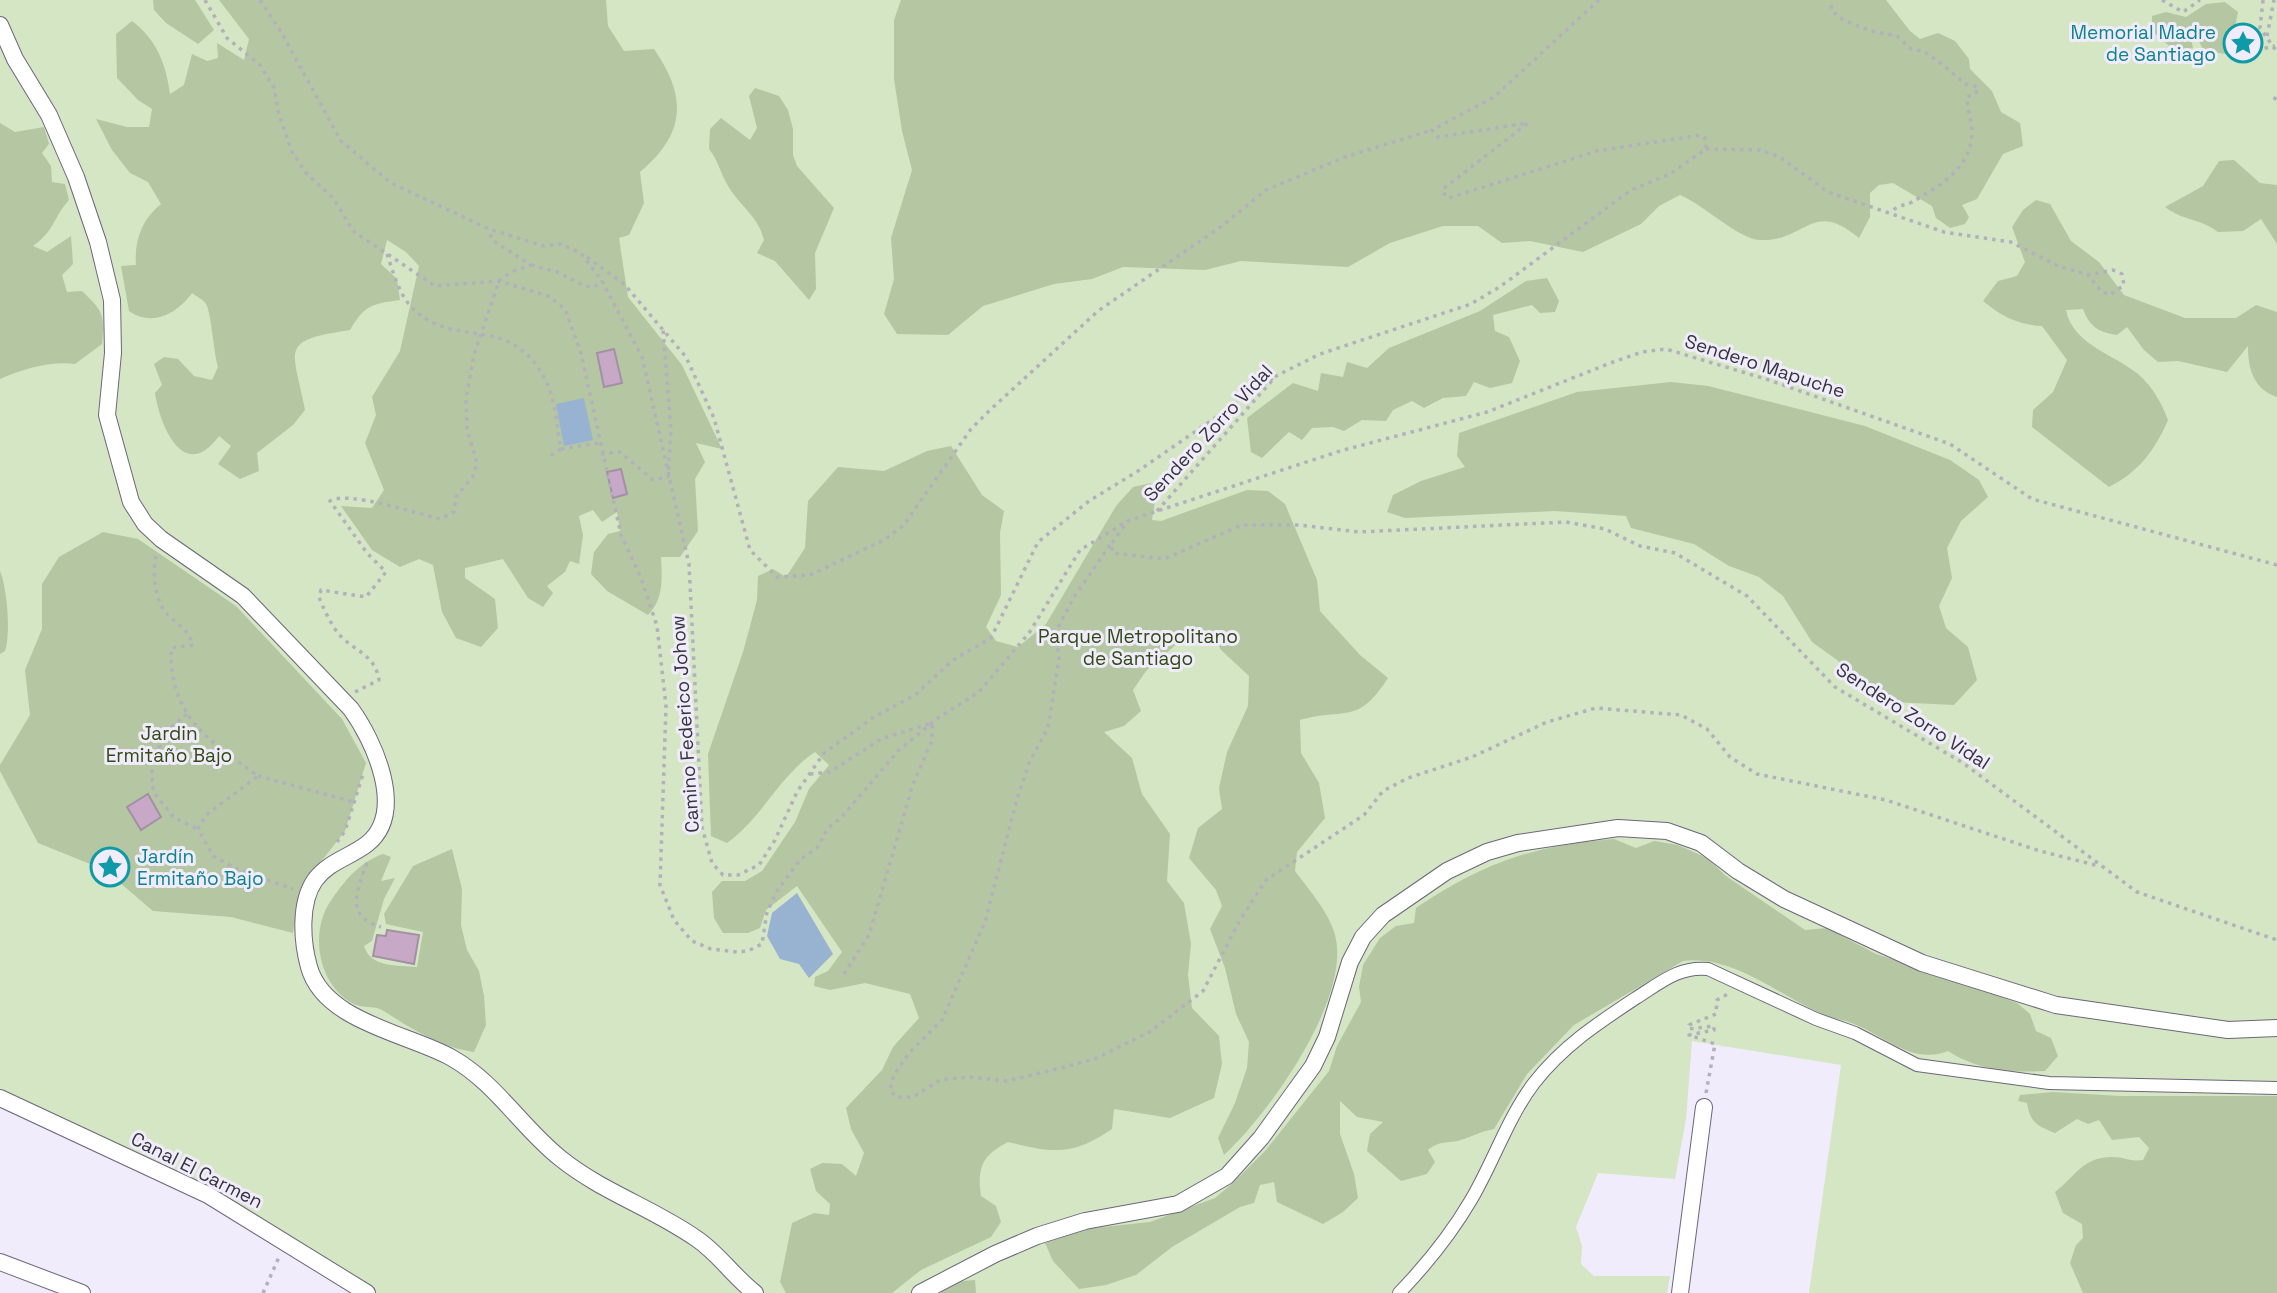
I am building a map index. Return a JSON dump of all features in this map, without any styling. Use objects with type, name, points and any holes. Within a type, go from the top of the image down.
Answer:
[{"type":"street","points":[[0,24],[15,59],[49,115],[76,177],[98,242],[112,300],[113,353],[107,415],[131,502],[145,524],[161,538],[243,596],[342,699],[362,724],[383,771],[385,800],[378,832],[369,842],[323,871],[308,894],[304,947],[310,971],[324,992],[354,1016],[428,1046],[473,1072],[559,1157],[598,1185],[696,1238],[755,1293]]},
{"type":"street","points":[[920,1293],[995,1254],[1037,1236],[1085,1222],[1178,1204],[1227,1176],[1261,1138],[1313,1066],[1327,1037],[1350,962],[1363,937],[1382,915],[1447,871],[1487,852],[1518,843],[1618,828],[1667,831],[1701,843],[1738,871],[1784,899],[1922,963],[1962,973],[2042,1001],[2075,1008],[2228,1031],[2277,1028]]},
{"type":"street","points":[[1399,1293],[1448,1235],[1471,1200],[1532,1085],[1558,1055],[1585,1032],[1678,972],[1693,967],[1708,969],[1816,1019],[1855,1033],[1917,1065],[2049,1083],[2277,1088]]},
{"type":"street","name":"Canal El Carmen","points":[[0,1098],[208,1195],[367,1293]]},
{"type":"street","points":[[1680,1293],[1704,1107]]},
{"type":"street","points":[[0,1262],[82,1293]]},
{"type":"path","points":[[205,0],[227,38],[260,65],[274,88],[279,115],[292,152],[306,173],[334,199],[353,231],[435,286],[499,281],[548,296],[565,309],[581,353],[601,454],[621,535],[641,578],[657,626],[666,706],[660,885],[674,920],[692,941],[711,949],[737,952],[748,951],[762,944],[767,912],[777,891],[800,860],[817,848],[828,828],[841,818],[898,751],[932,723]]},
{"type":"path","points":[[260,0],[281,32],[341,141],[391,183],[488,229],[544,246],[560,244],[581,253],[625,285],[686,358],[714,418],[750,550],[777,577],[810,575],[884,540],[903,526],[971,429],[990,410],[1098,311],[1222,226],[1266,190],[1345,157],[1432,130],[1494,97],[1598,0]]},
{"type":"path","points":[[2162,0],[2183,12],[2200,0]]},
{"type":"path","points":[[2263,0],[2260,28],[2277,52]]},
{"type":"path","points":[[2267,36],[2274,0]]},
{"type":"path","points":[[1831,5],[1832,11],[1843,20],[1871,31],[1897,36],[1911,49],[1925,52],[1965,84],[1978,88],[1976,93],[1967,97],[1972,136],[1968,153],[1960,166],[1942,185],[1912,203],[1897,206],[1891,212]]},
{"type":"path","points":[[2267,36],[2277,37]]},
{"type":"path","points":[[2248,52],[2275,47]]},
{"type":"path","points":[[1432,130],[1438,137],[1529,123],[1443,189],[1442,192],[1448,198],[1597,151],[1701,135],[1705,138],[1706,149],[1760,150],[1780,157],[1828,192],[1944,232],[2011,242],[2056,264],[2088,275],[2113,270],[2122,274],[2124,285],[2110,295],[2101,291],[2088,275]]},
{"type":"path","name":"Sendero Zorro Vidal","points":[[932,723],[979,692],[1029,633],[1080,550],[1128,520],[1156,513],[1276,376],[1320,354],[1471,304],[1500,286],[1621,197],[1670,174],[1706,149]]},
{"type":"path","points":[[488,229],[492,240],[531,265],[557,272],[585,286],[594,287],[602,281]]},
{"type":"path","points":[[386,253],[407,302],[426,319],[448,330],[482,333],[507,339],[524,352],[547,383],[561,449]]},
{"type":"path","name":"Camino Federico Johow","points":[[581,253],[602,281],[642,357],[689,564],[702,827],[712,863],[723,875],[738,875],[759,864],[824,753],[874,717],[915,695],[953,660],[991,638],[1038,542],[1089,501],[1138,471],[1276,376]]},
{"type":"path","points":[[342,699],[379,680],[377,669],[369,656],[337,632],[319,597],[321,590],[366,597],[386,572],[367,553],[330,501],[339,497],[365,501],[440,519],[454,512],[456,497],[473,476],[477,463],[467,429],[466,398],[474,355],[499,281],[510,272],[531,265]]},
{"type":"path","points":[[601,454],[620,452],[653,480],[668,477],[671,430],[663,328]]},
{"type":"path","name":"Sendero Mapuche","points":[[1156,513],[1340,451],[1487,412],[1612,362],[1642,352],[1667,349],[1769,380],[1950,444],[2032,499],[2277,565]]},
{"type":"path","points":[[550,456],[561,449],[599,443]]},
{"type":"path","points":[[1128,520],[1074,597],[1056,631],[1059,658],[1048,728],[1029,763],[1017,799],[985,922],[942,1020],[909,1053],[894,1075],[890,1090],[896,1097],[913,1097],[940,1080],[969,1077],[1007,1081],[1065,1067],[1097,1058],[1151,1031],[1203,991],[1240,920],[1266,880],[1364,815],[1382,791],[1408,778],[1472,757],[1547,722],[1596,708],[1681,715],[1707,729],[1730,757],[1756,774],[1885,800],[2040,851],[2104,867]]},
{"type":"path","name":"Sendero Zorro Vidal","points":[[1111,544],[1113,553],[1164,559],[1242,525],[1300,525],[1359,531],[1566,522],[1605,529],[1640,545],[1675,553],[1747,596],[1835,687],[1963,763],[2137,891],[2277,940]]},
{"type":"path","points":[[161,538],[154,567],[156,587],[165,613],[189,632],[193,645],[171,648],[175,695],[194,725],[258,776],[354,802]]},
{"type":"path","points":[[187,714],[164,733],[152,771],[153,790],[174,818],[198,829],[213,856],[239,870],[308,894]]},
{"type":"path","points":[[810,774],[830,772],[881,739],[932,723]]},
{"type":"path","points":[[842,977],[869,935],[913,784],[932,741],[932,723]]},
{"type":"path","points":[[323,871],[322,864],[345,831],[366,763]]},
{"type":"path","points":[[198,829],[206,815],[258,776]]},
{"type":"path","points":[[378,832],[356,901],[357,912],[363,919],[381,927]]},
{"type":"path","points":[[1704,1107],[1716,1044],[1689,1035],[1714,1030],[1714,1026],[1689,1029],[1689,1025],[1716,1014],[1717,1000],[1746,986]]},
{"type":"path","points":[[263,1293],[285,1242]]},
{"type":"green space","name":"Parque Metropolitano de Santiago","points":[[0,0],[2277,0],[2277,1293],[1809,1293],[1841,1065],[1692,1041],[1686,1119],[1675,1179],[1598,1173],[1576,1227],[1582,1246],[1581,1264],[1594,1276],[1670,1276],[1667,1293],[352,1293],[245,1223],[202,1199],[0,1107]]},
{"type":"green space","points":[[153,0],[195,0],[214,30],[198,44],[166,23],[154,10]]},
{"type":"green space","points":[[219,0],[606,0],[608,26],[624,51],[654,49],[672,84],[677,115],[666,144],[640,172],[644,203],[629,235],[619,238],[628,297],[682,365],[722,449],[696,443],[705,462],[695,479],[698,531],[680,557],[661,557],[662,580],[659,595],[648,615],[607,591],[591,574],[594,552],[608,534],[620,531],[617,512],[602,522],[593,510],[579,516],[583,535],[579,564],[570,561],[565,572],[547,586],[553,593],[543,607],[528,598],[503,559],[465,568],[465,578],[495,599],[498,628],[481,647],[456,638],[442,612],[433,565],[419,559],[400,567],[372,550],[341,506],[372,508],[384,490],[365,443],[376,415],[372,397],[400,351],[419,266],[406,252],[387,240],[381,264],[397,279],[400,300],[370,307],[360,315],[350,330],[311,338],[296,350],[295,360],[305,410],[293,425],[257,453],[259,471],[240,479],[218,464],[231,446],[219,436],[206,449],[195,454],[185,452],[168,434],[155,393],[162,385],[154,364],[164,357],[178,359],[194,376],[212,380],[218,367],[208,308],[204,301],[192,293],[179,307],[164,316],[146,318],[129,311],[121,266],[136,265],[136,247],[141,231],[149,216],[161,204],[148,182],[130,173],[112,150],[96,119],[127,127],[149,127],[152,109],[138,100],[117,78],[116,34],[132,21],[148,36],[159,53],[170,94],[184,85],[192,54],[207,61],[218,58],[217,43],[244,60],[249,39]]},
{"type":"green space","points":[[901,0],[1886,0],[1910,31],[1920,39],[1938,33],[1955,41],[1969,59],[1970,69],[1992,91],[2001,112],[2020,123],[2023,146],[2003,154],[1977,199],[1962,205],[1969,217],[1965,224],[1950,228],[1936,218],[1932,206],[1893,183],[1879,185],[1870,193],[1870,217],[1859,238],[1843,227],[1830,222],[1819,222],[1776,239],[1751,238],[1680,195],[1659,206],[1641,224],[1583,252],[1530,241],[1502,243],[1478,226],[1443,226],[1390,243],[1348,267],[1241,261],[1205,270],[1123,267],[1092,279],[1054,284],[983,306],[948,335],[897,334],[884,314],[894,279],[891,238],[912,170],[902,131],[894,79],[894,20]]},
{"type":"green space","points":[[2225,2],[2238,12],[2231,48],[2226,54],[2204,51],[2194,32],[2190,34],[2193,48],[2175,51],[2152,31],[2152,16],[2166,12],[2186,17],[2206,4]]},
{"type":"green space","points":[[755,88],[779,96],[788,110],[793,129],[793,155],[797,166],[834,208],[815,253],[816,289],[809,300],[775,261],[757,253],[764,240],[761,231],[732,192],[709,149],[710,129],[721,118],[750,140],[757,128],[749,96]]},
{"type":"green space","points":[[0,123],[15,132],[44,127],[49,144],[42,153],[51,166],[52,182],[65,184],[69,200],[50,229],[33,246],[47,252],[71,236],[73,264],[62,275],[67,292],[82,291],[101,314],[103,326],[102,344],[75,364],[37,367],[0,379]]},
{"type":"green space","points":[[2234,160],[2260,183],[2277,185],[2277,244],[2261,219],[2243,231],[2218,232],[2165,207],[2203,186],[2219,161]]},
{"type":"green space","points":[[2036,200],[2050,204],[2071,241],[2099,262],[2124,295],[2185,318],[2236,318],[2256,305],[2277,312],[2277,397],[2257,383],[2249,362],[2248,346],[2227,372],[2178,361],[2158,362],[2144,350],[2127,327],[2117,335],[2105,332],[2092,324],[2083,309],[2066,310],[2070,322],[2085,340],[2143,379],[2156,395],[2168,420],[2145,459],[2109,487],[2032,427],[2033,410],[2053,392],[2067,360],[2042,326],[2010,319],[1983,301],[1998,281],[2017,276],[2025,262],[2012,227],[2023,210]]},
{"type":"green space","points":[[1547,278],[1559,301],[1555,312],[1540,313],[1532,305],[1493,315],[1495,331],[1509,337],[1520,361],[1512,383],[1490,388],[1474,382],[1466,396],[1443,398],[1424,408],[1412,401],[1393,410],[1386,421],[1362,420],[1344,431],[1333,427],[1312,428],[1302,440],[1289,432],[1262,458],[1251,452],[1247,418],[1293,383],[1318,391],[1321,373],[1343,377],[1347,362],[1367,368],[1389,348],[1480,311],[1526,281]]},
{"type":"green space","points":[[1671,382],[1708,386],[1865,426],[1950,460],[1979,480],[1988,497],[1961,521],[1947,548],[1952,578],[1939,606],[1946,628],[1968,647],[1977,680],[1954,705],[1892,702],[1857,682],[1837,660],[1812,642],[1783,596],[1759,577],[1729,566],[1694,544],[1631,528],[1626,516],[1555,511],[1405,518],[1387,512],[1393,495],[1421,481],[1465,467],[1457,456],[1459,433],[1577,392]]},
{"type":"green space","points":[[951,446],[982,495],[1004,511],[1000,533],[1001,595],[986,627],[996,641],[1018,647],[1046,624],[1116,506],[1133,487],[1151,483],[1156,495],[1152,520],[1161,521],[1247,490],[1268,491],[1285,504],[1317,580],[1320,611],[1360,655],[1388,678],[1368,703],[1359,709],[1300,720],[1301,753],[1319,783],[1325,818],[1297,852],[1295,871],[1332,926],[1337,961],[1331,990],[1319,1022],[1302,1054],[1262,1113],[1224,1155],[1218,1138],[1235,1103],[1247,1068],[1249,1042],[1236,1014],[1225,968],[1210,929],[1222,906],[1216,890],[1189,858],[1198,828],[1222,809],[1219,788],[1227,752],[1248,706],[1249,676],[1221,650],[1212,633],[1180,641],[1146,671],[1133,690],[1141,711],[1124,726],[1104,732],[1132,758],[1142,794],[1170,834],[1167,881],[1184,903],[1191,944],[1188,975],[1192,1008],[1219,1036],[1222,1064],[1214,1098],[1170,1118],[1114,1109],[1112,1129],[1074,1148],[1051,1150],[1008,1142],[987,1157],[981,1170],[981,1196],[996,1206],[1001,1222],[991,1237],[921,1270],[892,1293],[786,1293],[780,1282],[792,1223],[814,1213],[829,1215],[830,1204],[816,1191],[810,1169],[822,1163],[842,1164],[856,1176],[864,1153],[851,1129],[846,1108],[882,1070],[893,1047],[919,1018],[910,994],[865,983],[830,990],[814,986],[815,977],[828,971],[842,952],[797,886],[766,910],[760,928],[748,933],[723,933],[714,918],[712,892],[722,881],[745,881],[762,871],[795,822],[809,789],[829,765],[815,752],[791,773],[750,822],[727,843],[711,836],[708,754],[743,652],[757,600],[758,576],[773,569],[786,577],[805,548],[808,501],[838,467],[884,471],[927,451]]},
{"type":"green space","name":"Jardin Ermitaño Bajo","points":[[103,532],[138,539],[236,606],[342,719],[366,763],[345,831],[301,887],[293,933],[231,917],[153,911],[105,870],[38,843],[0,771],[0,765],[30,715],[25,670],[42,629],[42,584],[59,557]]},
{"type":"green space","points":[[0,571],[5,588],[8,623],[5,651],[0,654]]},
{"type":"green space","points":[[1614,839],[1636,848],[1654,841],[1678,845],[1707,858],[1726,876],[1805,930],[1827,928],[1876,954],[2017,1003],[2030,1014],[2036,1031],[2051,1038],[2058,1056],[2045,1071],[2020,1071],[1982,1066],[1948,1051],[1923,1055],[1911,1052],[1866,1029],[1822,1014],[1736,969],[1701,961],[1683,961],[1574,1025],[1527,1074],[1494,1129],[1461,1140],[1440,1143],[1428,1150],[1435,1162],[1427,1174],[1401,1181],[1367,1151],[1370,1134],[1383,1122],[1357,1117],[1340,1101],[1340,1134],[1354,1174],[1358,1198],[1343,1212],[1323,1224],[1277,1202],[1274,1182],[1260,1185],[1254,1203],[1240,1207],[1172,1247],[1136,1275],[1106,1285],[1079,1289],[1053,1261],[1045,1243],[1084,1229],[1150,1222],[1215,1198],[1234,1182],[1265,1151],[1329,1071],[1337,1046],[1361,1002],[1359,987],[1363,965],[1380,938],[1396,926],[1414,923],[1416,908],[1465,879],[1510,859],[1558,846]]},
{"type":"green space","points":[[452,849],[462,889],[461,925],[467,950],[479,971],[484,996],[486,1025],[474,1052],[437,1041],[379,1009],[352,1003],[331,983],[320,955],[321,926],[332,899],[354,872],[383,854],[391,857],[381,881],[395,878],[384,899],[372,941],[364,946],[367,953],[379,962],[417,967],[423,932],[386,924],[384,914],[413,866]]},
{"type":"green space","points":[[2053,1092],[2120,1096],[2277,1096],[2277,1293],[2083,1293],[2070,1263],[2076,1245],[2083,1238],[2082,1224],[2063,1213],[2055,1192],[2092,1161],[2114,1157],[2143,1160],[2149,1148],[2139,1137],[2112,1140],[2099,1120],[2088,1124],[2077,1119],[2055,1133],[2036,1123],[2030,1115],[2027,1103],[2018,1101],[2020,1095]]},
{"type":"green space","points":[[975,1280],[976,1293],[940,1293],[953,1282]]},
{"type":"water","points":[[584,398],[593,440],[564,446],[556,404]]},
{"type":"water","points":[[797,893],[833,954],[809,978],[799,964],[780,959],[767,936],[772,913]]},
{"type":"building","points":[[614,349],[622,383],[604,387],[597,353]]},
{"type":"building","points":[[621,469],[627,494],[613,498],[607,472]]},
{"type":"building","points":[[148,794],[161,817],[141,830],[127,807]]},
{"type":"building","points":[[387,930],[419,935],[414,964],[373,956],[377,935],[386,936]]},
{"type":"place","name":"Memorial Madre de Santiago","points":[[2243,43]]},
{"type":"place","name":"Jardín Ermitaño Bajo","points":[[110,867]]}]
